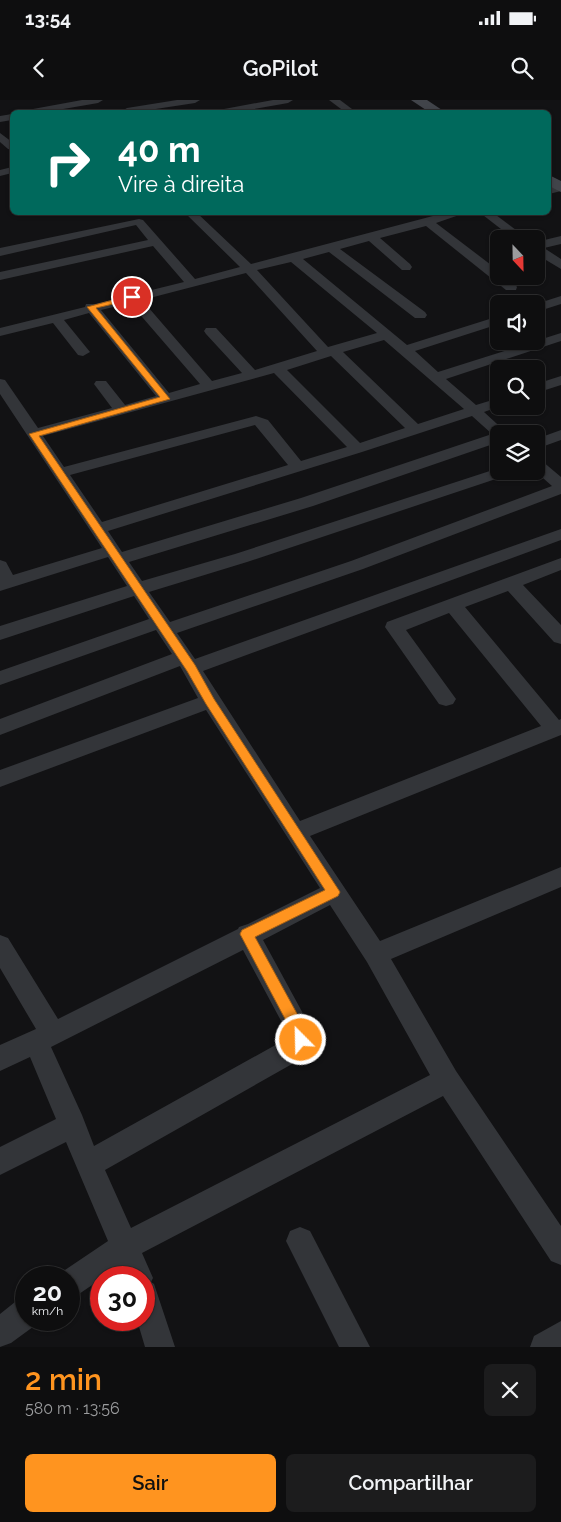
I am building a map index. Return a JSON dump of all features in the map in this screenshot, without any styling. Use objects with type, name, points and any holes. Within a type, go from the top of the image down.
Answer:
[{"type":"street","points":[[43,100],[54,108]]},
{"type":"street","points":[[44,110],[98,100]]},
{"type":"street","points":[[126,109],[195,100]]},
{"type":"street","points":[[235,110],[288,100]]},
{"type":"street","points":[[334,100],[348,110]]},
{"type":"street","points":[[418,100],[435,110]]},
{"type":"street","points":[[0,136],[10,147]]},
{"type":"street","points":[[192,215],[248,268],[329,351],[416,430]]},
{"type":"street","points":[[0,332],[91,307],[331,248],[452,215]]},
{"type":"street","points":[[488,215],[509,230]]},
{"type":"street","points":[[0,252],[132,222],[142,225],[191,282]]},
{"type":"street","points":[[428,222],[511,287]]},
{"type":"street","points":[[371,237],[406,267]]},
{"type":"street","points":[[545,244],[561,240]]},
{"type":"street","points":[[0,276],[156,242]]},
{"type":"street","points":[[331,248],[420,315]]},
{"type":"street","points":[[545,253],[561,265]]},
{"type":"street","points":[[293,257],[437,377],[491,425]]},
{"type":"street","points":[[478,261],[490,259]]},
{"type":"street","points":[[132,297],[209,386]]},
{"type":"street","points":[[545,305],[561,300]]},
{"type":"street","points":[[91,307],[166,399]]},
{"type":"street","points":[[55,317],[83,352]]},
{"type":"street","points":[[404,350],[490,323]]},
{"type":"street","points":[[211,331],[251,374]]},
{"type":"street","points":[[34,434],[277,368],[386,335]]},
{"type":"street","points":[[437,377],[561,337]]},
{"type":"street","points":[[277,368],[357,449]]},
{"type":"street","points":[[545,386],[561,380]]},
{"type":"street","points":[[0,383],[187,663],[210,702],[375,954],[447,1080],[561,1251]]},
{"type":"street","points":[[101,384],[122,411]]},
{"type":"street","points":[[98,529],[357,449],[490,405]]},
{"type":"street","points":[[61,473],[256,420],[263,423],[297,467]]},
{"type":"street","points":[[545,441],[561,435]]},
{"type":"street","points":[[0,566],[4,584],[307,502],[490,440]]},
{"type":"street","points":[[0,678],[357,565],[561,487],[545,472]]},
{"type":"street","points":[[0,633],[54,614],[139,590],[490,476]]},
{"type":"street","points":[[307,502],[330,528]]},
{"type":"street","points":[[0,727],[561,534]]},
{"type":"street","points":[[446,699],[394,627],[561,564]]},
{"type":"street","points":[[511,582],[561,636]]},
{"type":"street","points":[[295,832],[558,728],[453,605]]},
{"type":"street","points":[[0,779],[210,702]]},
{"type":"street","points":[[375,954],[561,877]]},
{"type":"street","points":[[0,1058],[45,1038],[247,934],[334,892]]},
{"type":"street","points":[[90,1162],[299,1046],[301,1040],[299,1030],[247,934]]},
{"type":"street","points":[[0,946],[45,1038],[73,1124],[133,1266]]},
{"type":"street","points":[[80,1277],[124,1247],[447,1080]]},
{"type":"street","points":[[0,1161],[73,1124]]},
{"type":"street","points":[[300,1241],[356,1347]]},
{"type":"street","points":[[0,1332],[15,1321]]},
{"type":"street","points":[[155,1330],[160,1347]]},
{"type":"street","points":[[545,1347],[561,1336]]},
{"type":"route","points":[[132,297],[91,307],[166,399],[34,434],[191,668],[210,702],[334,892],[247,934],[299,1030],[301,1040]]}]
